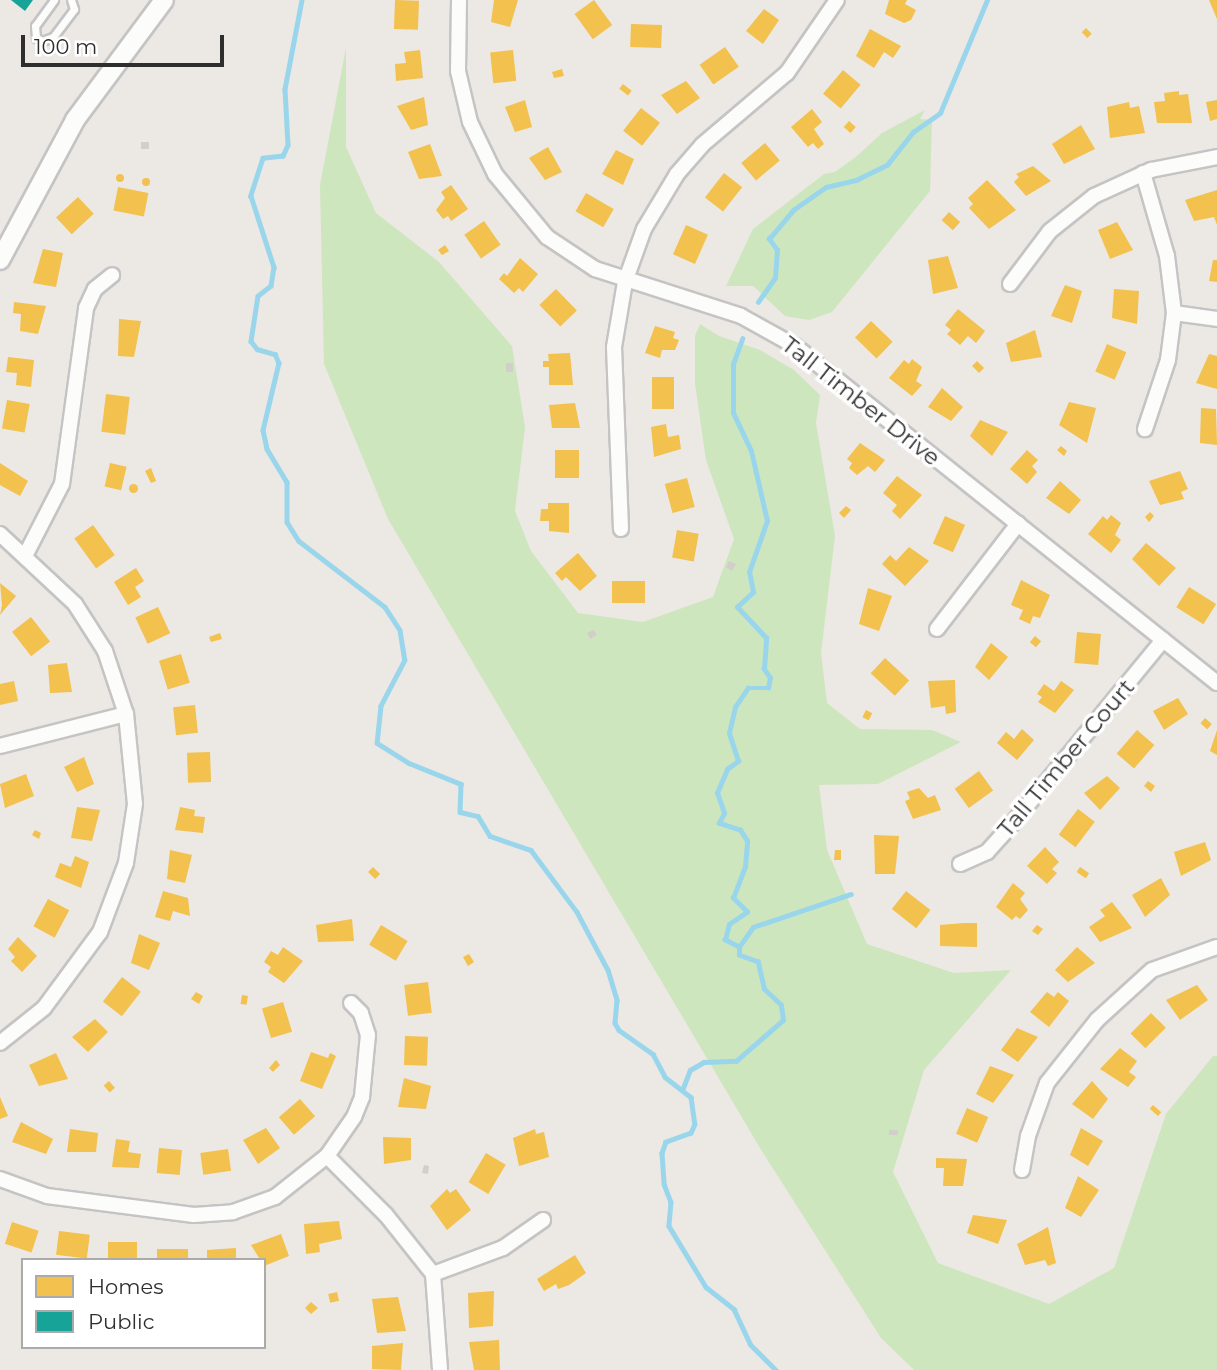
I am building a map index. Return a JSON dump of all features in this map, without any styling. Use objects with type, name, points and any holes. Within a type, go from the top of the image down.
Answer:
[{"type":"street","name":"Tall Timber Drive","points":[[459,0],[456,41],[464,100],[495,174],[548,237],[572,256],[625,282],[718,308],[769,330],[1217,683]]},
{"type":"street","points":[[621,529],[614,347],[625,282],[644,229],[677,174],[702,145],[788,73],[837,0]]},
{"type":"street","points":[[0,260],[75,120],[157,2]]},
{"type":"street","points":[[1010,284],[1031,254],[1074,209],[1143,173],[1217,157]]},
{"type":"street","points":[[1143,173],[1167,256],[1174,313],[1168,360],[1145,429]]},
{"type":"street","points":[[26,554],[62,484],[86,308],[95,289],[112,275]]},
{"type":"street","points":[[1174,313],[1217,319]]},
{"type":"street","points":[[937,629],[1018,524]]},
{"type":"street","points":[[0,534],[26,554],[91,627],[114,672],[126,714],[135,804],[126,863],[112,908],[62,988],[0,1043]]},
{"type":"street","name":"Tall Timber Court","points":[[960,864],[987,852],[1007,830],[1163,640]]},
{"type":"street","points":[[0,747],[126,714]]},
{"type":"street","points":[[1022,1170],[1028,1136],[1047,1083],[1097,1020],[1152,970],[1217,947]]},
{"type":"street","points":[[0,1179],[47,1196],[78,1202],[216,1214],[275,1197],[327,1156],[354,1117],[367,1075],[366,1022],[351,1003]]},
{"type":"street","points":[[327,1156],[386,1215],[433,1274],[440,1370]]},
{"type":"street","points":[[433,1274],[503,1248],[543,1220]]},
{"type":"lane","points":[[54,0],[35,26],[36,38],[42,41],[52,37],[74,9],[71,0]]},
{"type":"green space","points":[[346,48],[346,147],[376,213],[439,262],[512,346],[525,427],[515,511],[531,551],[578,613],[643,622],[713,597],[734,539],[706,460],[695,384],[695,336],[700,324],[719,336],[760,350],[794,370],[820,395],[816,423],[835,536],[821,653],[827,703],[860,729],[932,730],[961,742],[878,784],[819,785],[827,850],[867,944],[954,973],[1011,970],[924,1070],[893,1172],[938,1263],[1049,1304],[1114,1268],[1166,1114],[1213,1056],[1217,1056],[1217,1370],[914,1370],[881,1338],[760,1148],[388,519],[324,364],[320,185]]},
{"type":"green space","points":[[925,110],[920,119],[932,120],[930,191],[832,312],[809,320],[785,316],[753,286],[726,286],[753,229],[824,174],[835,172],[857,156],[882,133]]},
{"type":"building: Homes","points":[[395,0],[419,1],[418,30],[394,29]]},
{"type":"building: Homes","points":[[494,0],[518,0],[510,27],[491,22]]},
{"type":"building: Homes","points":[[594,0],[612,25],[593,39],[575,14]]},
{"type":"building: Homes","points":[[889,0],[907,0],[905,4],[916,10],[911,20],[904,23],[885,14]]},
{"type":"building: Homes","points":[[1209,0],[1217,0],[1217,19]]},
{"type":"building: Homes","points":[[764,9],[779,20],[763,44],[746,31]]},
{"type":"building: Homes","points":[[631,24],[662,25],[661,48],[630,47]]},
{"type":"building: Homes","points":[[1086,28],[1092,34],[1087,38],[1082,32]]},
{"type":"building: Homes","points":[[870,29],[901,46],[893,58],[884,52],[874,68],[856,56]]},
{"type":"building: Homes","points":[[725,47],[739,67],[713,84],[700,65]]},
{"type":"building: Homes","points":[[420,50],[423,78],[396,81],[395,64],[406,63],[404,52]]},
{"type":"building: Homes","points":[[513,50],[516,81],[493,83],[490,52]]},
{"type":"building: Homes","points":[[562,69],[564,76],[554,78],[552,72]]},
{"type":"building: Homes","points":[[843,70],[861,85],[841,109],[823,94]]},
{"type":"building: Homes","points":[[686,81],[700,98],[677,114],[661,95]]},
{"type":"building: Homes","points":[[623,84],[632,91],[628,96],[619,89]]},
{"type":"building: Homes","points":[[1179,91],[1179,95],[1188,94],[1192,123],[1157,123],[1154,102],[1165,101],[1164,93]]},
{"type":"building: Homes","points":[[424,97],[428,125],[411,130],[397,106]]},
{"type":"building: Homes","points":[[525,100],[532,127],[515,132],[505,107]]},
{"type":"building: Homes","points":[[1217,100],[1217,119],[1210,121],[1206,102]]},
{"type":"building: Homes","points":[[1129,102],[1130,108],[1139,106],[1145,133],[1110,138],[1107,107]]},
{"type":"building: Homes","points":[[641,108],[660,123],[642,146],[623,131]]},
{"type":"building: Homes","points":[[812,109],[822,122],[814,129],[824,144],[818,149],[813,143],[808,147],[791,127]]},
{"type":"building: Homes","points":[[849,121],[856,127],[851,133],[844,127]]},
{"type":"building: Homes","points":[[1081,125],[1095,149],[1064,164],[1052,144]]},
{"type":"building: Homes","points":[[765,143],[780,161],[756,181],[741,163]]},
{"type":"building: Homes","points":[[430,144],[442,176],[419,179],[408,152]]},
{"type":"building: Homes","points":[[548,147],[562,172],[545,180],[529,158]]},
{"type":"building: Homes","points":[[616,150],[634,159],[623,185],[602,174]]},
{"type":"building: Homes","points":[[1033,166],[1051,181],[1026,196],[1014,182],[1019,177],[1016,174]]},
{"type":"building: Homes","points":[[724,173],[742,187],[723,212],[705,197]]},
{"type":"building: Homes","points":[[120,174],[124,178],[120,182],[116,178]]},
{"type":"building: Homes","points":[[146,178],[150,182],[146,186],[142,182]]},
{"type":"building: Homes","points":[[987,180],[1016,210],[989,229],[969,208],[973,204],[968,198]]},
{"type":"building: Homes","points":[[451,185],[468,209],[451,221],[448,216],[443,219],[436,210],[445,198],[441,192]]},
{"type":"building: Homes","points":[[118,187],[148,193],[144,216],[113,211]]},
{"type":"building: Homes","points":[[1217,190],[1217,225],[1214,217],[1194,221],[1185,200]]},
{"type":"building: Homes","points":[[586,193],[614,209],[603,227],[576,211]]},
{"type":"building: Homes","points":[[78,197],[94,214],[72,234],[56,217]]},
{"type":"building: Homes","points":[[949,212],[960,222],[953,230],[942,220]]},
{"type":"building: Homes","points":[[484,221],[501,245],[481,259],[464,235]]},
{"type":"building: Homes","points":[[1117,222],[1133,250],[1110,259],[1098,230]]},
{"type":"building: Homes","points":[[686,225],[708,235],[695,264],[673,254]]},
{"type":"building: Homes","points":[[445,245],[449,251],[442,255],[438,250]]},
{"type":"building: Homes","points":[[43,249],[63,253],[56,287],[33,283]]},
{"type":"building: Homes","points":[[948,256],[958,288],[933,294],[928,260]]},
{"type":"building: Homes","points":[[520,258],[538,274],[523,292],[519,288],[514,293],[499,279],[504,273],[507,276]]},
{"type":"building: Homes","points":[[1213,260],[1217,260],[1217,282],[1209,281]]},
{"type":"building: Homes","points":[[1065,285],[1082,291],[1072,323],[1051,316]]},
{"type":"building: Homes","points":[[556,289],[577,311],[560,327],[539,305]]},
{"type":"building: Homes","points":[[1114,289],[1139,291],[1137,324],[1112,318]]},
{"type":"building: Homes","points":[[14,302],[46,306],[38,334],[20,331],[21,314],[13,313]]},
{"type":"building: Homes","points":[[958,309],[985,331],[976,343],[968,336],[960,345],[947,334],[951,330],[945,325]]},
{"type":"building: Homes","points":[[119,319],[141,321],[134,357],[118,356]]},
{"type":"building: Homes","points":[[871,321],[893,342],[877,358],[855,338]]},
{"type":"building: Homes","points":[[655,326],[675,332],[673,338],[679,340],[675,350],[662,350],[660,358],[645,353]]},
{"type":"building: Homes","points":[[1035,330],[1042,357],[1011,362],[1006,343]]},
{"type":"building: Homes","points":[[1107,344],[1126,352],[1115,380],[1095,372]]},
{"type":"building: Homes","points":[[570,353],[573,385],[549,385],[549,367],[543,367],[543,361],[549,361],[548,354]]},
{"type":"building: Homes","points":[[1209,354],[1217,356],[1217,389],[1196,383]]},
{"type":"building: Homes","points":[[8,357],[34,360],[31,387],[16,385],[17,373],[6,372]]},
{"type":"building: Homes","points":[[912,359],[922,367],[916,381],[922,385],[912,396],[889,378],[904,360],[909,364]]},
{"type":"building: Homes","points":[[977,361],[984,368],[979,373],[972,366]]},
{"type":"building: Homes","points":[[652,377],[674,377],[674,409],[652,409]]},
{"type":"building: Homes","points":[[942,388],[963,407],[951,421],[928,407]]},
{"type":"building: Homes","points":[[106,394],[130,397],[125,435],[101,432]]},
{"type":"building: Homes","points":[[7,400],[30,404],[25,433],[2,429]]},
{"type":"building: Homes","points":[[1069,402],[1096,408],[1087,443],[1059,425]]},
{"type":"building: Homes","points":[[575,403],[580,428],[552,428],[549,405]]},
{"type":"building: Homes","points":[[1201,408],[1216,409],[1217,445],[1200,443]]},
{"type":"building: Homes","points":[[980,420],[1008,432],[992,456],[970,436]]},
{"type":"building: Homes","points":[[666,424],[668,437],[679,435],[681,449],[654,457],[651,427]]},
{"type":"building: Homes","points":[[860,443],[885,460],[875,472],[868,466],[857,475],[849,468],[852,463],[847,459]]},
{"type":"building: Homes","points":[[1061,446],[1067,451],[1064,456],[1057,450]]},
{"type":"building: Homes","points":[[555,450],[579,450],[579,478],[555,478]]},
{"type":"building: Homes","points":[[1027,450],[1038,460],[1032,466],[1037,472],[1027,484],[1010,469]]},
{"type":"building: Homes","points":[[0,463],[28,481],[20,496],[0,485]]},
{"type":"building: Homes","points":[[110,463],[127,467],[121,490],[105,486]]},
{"type":"building: Homes","points":[[151,468],[156,481],[151,483],[145,471]]},
{"type":"building: Homes","points":[[1180,471],[1188,489],[1181,492],[1184,499],[1160,505],[1149,481]]},
{"type":"building: Homes","points":[[897,476],[922,495],[900,519],[892,511],[897,505],[883,493]]},
{"type":"building: Homes","points":[[687,478],[695,507],[673,513],[665,484]]},
{"type":"building: Homes","points":[[1060,481],[1081,500],[1069,514],[1046,498]]},
{"type":"building: Homes","points":[[133,484],[137,488],[133,492],[129,488]]},
{"type":"building: Homes","points":[[548,503],[569,503],[569,533],[549,531],[549,521],[540,521],[541,509],[548,509]]},
{"type":"building: Homes","points":[[846,506],[851,510],[844,518],[839,513]]},
{"type":"building: Homes","points":[[1150,512],[1154,516],[1149,522],[1145,517]]},
{"type":"building: Homes","points":[[1111,515],[1121,523],[1115,535],[1121,540],[1111,553],[1088,534],[1103,516],[1107,520]]},
{"type":"building: Homes","points":[[945,516],[965,525],[953,552],[933,543]]},
{"type":"building: Homes","points":[[93,525],[115,555],[96,568],[74,539]]},
{"type":"building: Homes","points":[[677,530],[699,534],[694,561],[672,558]]},
{"type":"building: Homes","points":[[1146,543],[1176,568],[1159,586],[1132,559]]},
{"type":"building: Homes","points":[[909,547],[929,561],[905,586],[882,564],[890,555],[896,561]]},
{"type":"building: Homes","points":[[578,553],[597,576],[580,591],[566,577],[562,581],[555,573]]},
{"type":"building: Homes","points":[[136,568],[144,581],[135,587],[141,597],[128,605],[114,582]]},
{"type":"building: Homes","points":[[1021,580],[1050,595],[1040,618],[1033,616],[1030,624],[1019,619],[1023,610],[1011,605]]},
{"type":"building: Homes","points":[[612,581],[645,581],[645,603],[612,603]]},
{"type":"building: Homes","points":[[0,583],[16,596],[0,615],[2,605]]},
{"type":"building: Homes","points":[[1189,587],[1216,604],[1203,624],[1176,607]]},
{"type":"building: Homes","points":[[868,588],[892,596],[879,631],[859,624]]},
{"type":"building: Homes","points":[[158,607],[170,633],[148,644],[135,618]]},
{"type":"building: Homes","points":[[31,617],[50,641],[31,656],[12,632]]},
{"type":"building: Homes","points":[[1077,632],[1101,634],[1098,665],[1074,663]]},
{"type":"building: Homes","points":[[220,633],[222,639],[211,642],[209,637]]},
{"type":"building: Homes","points":[[1035,636],[1041,641],[1036,647],[1030,642]]},
{"type":"building: Homes","points":[[991,643],[1008,657],[989,680],[975,667]]},
{"type":"building: Homes","points":[[181,654],[190,683],[168,689],[159,661]]},
{"type":"building: Homes","points":[[885,658],[909,681],[895,696],[871,673]]},
{"type":"building: Homes","points":[[67,663],[72,692],[50,693],[48,665]]},
{"type":"building: Homes","points":[[955,680],[956,712],[946,714],[945,706],[931,708],[928,681]]},
{"type":"building: Homes","points":[[14,681],[18,701],[0,705],[0,684]]},
{"type":"building: Homes","points":[[1061,681],[1074,690],[1055,713],[1038,702],[1042,697],[1037,694],[1044,684],[1054,691]]},
{"type":"building: Homes","points":[[1178,698],[1188,714],[1164,730],[1153,711]]},
{"type":"building: Homes","points":[[195,705],[198,733],[176,735],[173,707]]},
{"type":"building: Homes","points":[[866,710],[872,713],[869,720],[862,717]]},
{"type":"building: Homes","points":[[1205,718],[1212,724],[1207,729],[1200,723]]},
{"type":"building: Homes","points":[[1022,729],[1034,740],[1017,760],[997,743],[1006,732],[1014,739]]},
{"type":"building: Homes","points":[[1137,730],[1154,745],[1134,768],[1117,753]]},
{"type":"building: Homes","points":[[1217,730],[1217,755],[1210,751]]},
{"type":"building: Homes","points":[[210,752],[211,782],[188,783],[187,753]]},
{"type":"building: Homes","points":[[84,757],[94,784],[77,792],[64,767]]},
{"type":"building: Homes","points":[[979,771],[993,790],[969,808],[955,789]]},
{"type":"building: Homes","points":[[26,774],[34,796],[5,808],[0,784]]},
{"type":"building: Homes","points":[[1107,776],[1120,788],[1100,810],[1084,793]]},
{"type":"building: Homes","points":[[1148,781],[1155,786],[1151,792],[1144,786]]},
{"type":"building: Homes","points":[[919,788],[928,798],[935,795],[941,810],[913,819],[905,801],[910,799],[907,792]]},
{"type":"building: Homes","points":[[77,807],[100,810],[92,841],[71,838]]},
{"type":"building: Homes","points":[[180,807],[195,810],[194,816],[205,817],[203,833],[175,830]]},
{"type":"building: Homes","points":[[1078,809],[1095,822],[1076,847],[1059,835]]},
{"type":"building: Homes","points":[[35,830],[41,833],[39,839],[32,835]]},
{"type":"building: Homes","points":[[874,835],[899,836],[895,874],[875,874]]},
{"type":"building: Homes","points":[[1205,842],[1211,860],[1181,876],[1174,852]]},
{"type":"building: Homes","points":[[1045,847],[1059,862],[1052,869],[1057,873],[1047,884],[1027,866]]},
{"type":"building: Homes","points":[[170,850],[192,855],[185,883],[167,879]]},
{"type":"building: Homes","points":[[835,850],[841,850],[841,860],[834,860]]},
{"type":"building: Homes","points":[[75,856],[89,862],[81,888],[55,877],[60,863],[71,867]]},
{"type":"building: Homes","points":[[373,867],[380,874],[375,879],[368,872]]},
{"type":"building: Homes","points":[[1080,867],[1089,873],[1086,878],[1077,872]]},
{"type":"building: Homes","points":[[1161,878],[1170,895],[1145,917],[1132,895]]},
{"type":"building: Homes","points":[[1013,883],[1025,893],[1020,899],[1028,910],[1020,919],[1016,916],[1012,920],[996,907]]},
{"type":"building: Homes","points":[[163,891],[188,898],[190,916],[173,911],[170,921],[155,917]]},
{"type":"building: Homes","points":[[906,891],[930,910],[916,928],[892,909]]},
{"type":"building: Homes","points":[[48,899],[69,910],[55,938],[33,926]]},
{"type":"building: Homes","points":[[1112,902],[1132,928],[1100,942],[1089,927],[1105,916],[1100,910]]},
{"type":"building: Homes","points":[[352,919],[354,941],[318,942],[316,925]]},
{"type":"building: Homes","points":[[977,923],[977,947],[940,946],[940,925]]},
{"type":"building: Homes","points":[[381,925],[408,941],[396,961],[369,945]]},
{"type":"building: Homes","points":[[1037,925],[1043,929],[1038,935],[1032,931]]},
{"type":"building: Homes","points":[[139,934],[160,943],[149,970],[131,963]]},
{"type":"building: Homes","points":[[18,937],[37,956],[22,972],[11,961],[15,957],[8,949]]},
{"type":"building: Homes","points":[[283,947],[303,961],[284,983],[268,972],[271,967],[264,962],[271,951],[278,955]]},
{"type":"building: Homes","points":[[1077,947],[1095,963],[1068,982],[1055,970]]},
{"type":"building: Homes","points":[[469,954],[474,962],[468,966],[463,957]]},
{"type":"building: Homes","points":[[122,977],[141,992],[122,1016],[103,1001]]},
{"type":"building: Homes","points":[[428,982],[432,1013],[408,1016],[404,985]]},
{"type":"building: Homes","points":[[1197,985],[1208,1000],[1180,1020],[1166,1000]]},
{"type":"building: Homes","points":[[196,992],[203,996],[199,1004],[191,999]]},
{"type":"building: Homes","points":[[1047,992],[1054,997],[1058,992],[1069,1001],[1049,1027],[1030,1012]]},
{"type":"building: Homes","points":[[242,995],[248,996],[247,1005],[241,1004]]},
{"type":"building: Homes","points":[[283,1002],[292,1032],[271,1038],[262,1008]]},
{"type":"building: Homes","points":[[1151,1013],[1166,1028],[1145,1048],[1130,1034]]},
{"type":"building: Homes","points":[[95,1019],[108,1032],[88,1052],[72,1037]]},
{"type":"building: Homes","points":[[1017,1028],[1038,1037],[1018,1062],[1001,1050]]},
{"type":"building: Homes","points":[[405,1036],[428,1037],[427,1066],[404,1065]]},
{"type":"building: Homes","points":[[1120,1048],[1137,1061],[1129,1072],[1136,1077],[1128,1087],[1100,1069]]},
{"type":"building: Homes","points":[[311,1052],[328,1058],[330,1053],[336,1056],[322,1089],[300,1081]]},
{"type":"building: Homes","points":[[56,1053],[68,1079],[39,1086],[29,1065]]},
{"type":"building: Homes","points":[[276,1060],[280,1065],[273,1072],[269,1068]]},
{"type":"building: Homes","points":[[990,1066],[1014,1075],[993,1103],[976,1094]]},
{"type":"building: Homes","points":[[404,1078],[431,1086],[426,1109],[398,1107]]},
{"type":"building: Homes","points":[[109,1081],[115,1088],[110,1092],[104,1086]]},
{"type":"building: Homes","points":[[1092,1081],[1108,1099],[1093,1119],[1072,1104]]},
{"type":"building: Homes","points":[[0,1097],[8,1116],[0,1119]]},
{"type":"building: Homes","points":[[300,1099],[315,1116],[294,1135],[279,1117]]},
{"type":"building: Homes","points":[[1153,1105],[1161,1112],[1158,1116],[1150,1109]]},
{"type":"building: Homes","points":[[967,1108],[988,1117],[977,1143],[956,1134]]},
{"type":"building: Homes","points":[[21,1122],[53,1139],[46,1154],[12,1142]]},
{"type":"building: Homes","points":[[266,1128],[280,1148],[258,1164],[243,1140]]},
{"type":"building: Homes","points":[[1081,1128],[1103,1141],[1088,1166],[1070,1155]]},
{"type":"building: Homes","points":[[70,1129],[98,1133],[96,1152],[67,1152]]},
{"type":"building: Homes","points":[[535,1129],[536,1134],[544,1132],[549,1157],[519,1166],[513,1138]]},
{"type":"building: Homes","points":[[383,1137],[411,1138],[411,1160],[384,1164]]},
{"type":"building: Homes","points":[[116,1139],[130,1141],[128,1152],[141,1154],[139,1168],[112,1167]]},
{"type":"building: Homes","points":[[159,1148],[182,1150],[180,1175],[157,1173]]},
{"type":"building: Homes","points":[[228,1149],[231,1171],[203,1175],[200,1153]]},
{"type":"building: Homes","points":[[486,1153],[506,1165],[488,1194],[468,1182]]},
{"type":"building: Homes","points":[[936,1158],[967,1159],[963,1186],[943,1186],[944,1168],[936,1168]]},
{"type":"building: Homes","points":[[1078,1176],[1099,1190],[1081,1217],[1065,1208]]},
{"type":"building: Homes","points":[[447,1189],[450,1193],[456,1189],[471,1210],[447,1230],[430,1206]]},
{"type":"building: Homes","points":[[973,1215],[1007,1220],[998,1244],[967,1233]]},
{"type":"building: Homes","points":[[339,1221],[342,1239],[319,1244],[320,1252],[306,1254],[304,1224]]},
{"type":"building: Homes","points":[[12,1222],[39,1231],[32,1253],[5,1244]]},
{"type":"building: Homes","points":[[1048,1227],[1056,1263],[1048,1266],[1045,1260],[1025,1265],[1017,1244]]},
{"type":"building: Homes","points":[[59,1231],[90,1235],[87,1258],[56,1255]]},
{"type":"building: Homes","points":[[281,1234],[289,1256],[266,1265],[266,1258],[259,1258],[251,1245]]},
{"type":"building: Homes","points":[[108,1242],[137,1242],[137,1258],[108,1258]]},
{"type":"building: Homes","points":[[236,1248],[236,1258],[207,1258],[207,1250]]},
{"type":"building: Homes","points":[[157,1249],[188,1249],[188,1258],[157,1258]]},
{"type":"building: Homes","points":[[575,1255],[586,1273],[569,1285],[558,1289],[556,1284],[544,1291],[537,1279]]},
{"type":"building: Homes","points":[[494,1291],[493,1326],[469,1328],[468,1293]]},
{"type":"building: Homes","points":[[337,1292],[339,1301],[330,1303],[328,1294]]},
{"type":"building: Homes","points":[[398,1297],[406,1331],[377,1333],[372,1299]]},
{"type":"building: Homes","points":[[311,1302],[318,1308],[311,1314],[305,1308]]},
{"type":"building: Homes","points":[[499,1340],[500,1370],[474,1370],[469,1342]]},
{"type":"building: Homes","points":[[403,1343],[401,1370],[372,1369],[372,1346]]},
{"type":"building: Public","points":[[11,0],[33,0],[25,11]]},
{"type":"building: Other","points":[[141,142],[149,142],[149,149],[141,149]]},
{"type":"building: Other","points":[[506,363],[513,363],[513,372],[506,372]]},
{"type":"building: Other","points":[[729,561],[736,564],[732,571],[726,567]]},
{"type":"building: Other","points":[[594,630],[597,635],[590,639],[587,633]]},
{"type":"building: Other","points":[[889,1130],[898,1130],[898,1135],[889,1135]]},
{"type":"building: Other","points":[[424,1165],[429,1166],[428,1174],[422,1173]]},
{"type":"waterway","points":[[302,0],[285,89],[288,145],[283,156],[263,158],[251,196],[274,267],[271,286],[258,296],[251,341],[257,349],[275,354],[279,363],[263,430],[267,449],[287,482],[287,522],[299,541],[385,607],[400,630],[405,660],[381,706],[377,743],[409,763],[461,784],[460,812],[478,816],[490,836],[531,850],[577,912],[608,970],[617,1000],[615,1023],[619,1030],[653,1054],[665,1077],[691,1097],[695,1124],[691,1133],[666,1142],[662,1153],[664,1184],[671,1202],[669,1226],[706,1287],[734,1309],[750,1344],[776,1370]]},
{"type":"waterway","points":[[758,302],[775,278],[777,250],[769,239],[793,210],[826,187],[856,180],[887,165],[913,132],[940,113],[987,0]]},
{"type":"waterway","points":[[683,1088],[690,1070],[704,1062],[736,1061],[783,1020],[781,1005],[764,989],[758,962],[739,955],[739,947],[725,940],[729,924],[747,912],[733,898],[745,866],[747,841],[740,830],[719,823],[724,813],[717,793],[727,769],[738,761],[729,733],[735,707],[748,688],[768,688],[770,678],[764,669],[766,638],[737,607],[753,592],[749,572],[767,521],[751,451],[733,413],[733,364],[742,339]]},
{"type":"waterway","points":[[739,947],[753,927],[851,894]]}]
